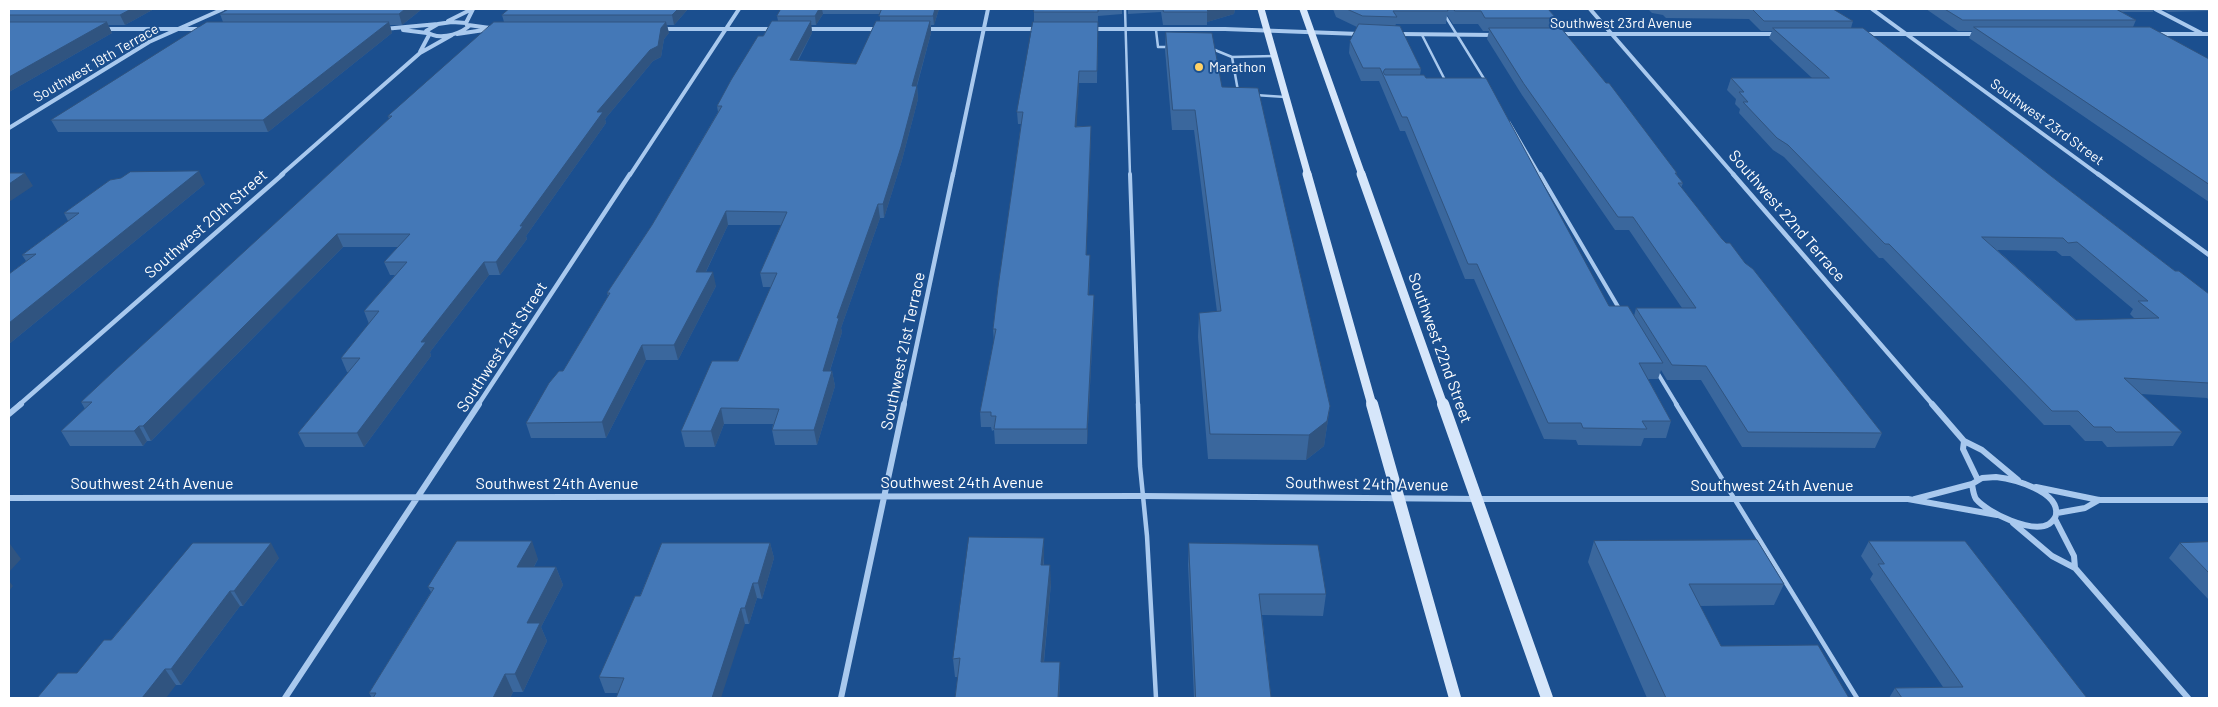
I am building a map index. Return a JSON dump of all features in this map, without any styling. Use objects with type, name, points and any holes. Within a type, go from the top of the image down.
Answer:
[{"type":"main road","points":[[1261,9],[1455,698]]},
{"type":"main road","name":"Southwest 22nd Street","points":[[1303,9],[1547,698]]},
{"type":"street","name":"Southwest 19th Terrace","points":[[9,128],[148,42],[211,16],[222,9]]},
{"type":"street","points":[[380,29],[398,29],[438,24],[472,9]]},
{"type":"street","points":[[458,34],[467,29],[472,9]]},
{"type":"street","name":"Southwest 21st Street","points":[[285,698],[739,9]]},
{"type":"street","name":"Southwest 21st Terrace","points":[[841,698],[988,9]]},
{"type":"street","name":"Southwest 22nd Terrace","points":[[1590,9],[1964,441],[1982,450],[2018,480]]},
{"type":"street","name":"Southwest 23rd Street","points":[[1872,9],[2209,254]]},
{"type":"street","points":[[2155,9],[2209,36]]},
{"type":"street","points":[[398,29],[438,36],[495,29],[446,22]]},
{"type":"street","points":[[428,34],[428,29],[438,24]]},
{"type":"street","points":[[95,29],[209,29]]},
{"type":"street","points":[[656,29],[776,29]]},
{"type":"street","points":[[796,29],[885,29]]},
{"type":"street","points":[[915,29],[1041,29]]},
{"type":"street","points":[[1089,29],[1363,34]]},
{"type":"street","name":"Southwest 20th Street","points":[[420,52],[428,34]]},
{"type":"street","points":[[1393,34],[1504,34]]},
{"type":"street","name":"Southwest 23rd Avenue","points":[[1551,34],[1785,34]]},
{"type":"street","points":[[1862,34],[1983,34]]},
{"type":"street","points":[[2153,34],[2202,34]]},
{"type":"street","name":"Southwest 20th Street","points":[[9,414],[420,52],[452,35]]},
{"type":"street","name":"Southwest 22nd Terrace","points":[[1964,441],[1963,449],[1975,481],[1976,499],[1997,515],[2010,521],[2038,526],[2049,524],[2056,516]]},
{"type":"street","name":"Southwest 22nd Terrace","points":[[1975,481],[1986,476],[1997,475],[2018,480],[2034,487],[2048,497],[2055,505],[2056,516],[2074,556],[2075,568]]},
{"type":"street","name":"Southwest 24th Avenue","points":[[1915,499],[1975,481]]},
{"type":"street","points":[[2034,487],[2099,500],[2209,500]]},
{"type":"street","name":"Southwest 24th Avenue","points":[[9,498],[1142,496],[1477,499],[1915,499],[1937,505],[1997,515]]},
{"type":"street","points":[[2056,516],[2092,506],[2099,500]]},
{"type":"street","name":"Southwest 22nd Terrace","points":[[2010,521],[2052,556],[2075,568],[2188,698]]},
{"type":"lane","points":[[1125,9],[1133,284],[1142,496],[1147,536],[1156,698]]},
{"type":"lane","points":[[1442,9],[1490,89]]},
{"type":"lane","points":[[1156,30],[1158,47],[1176,47]]},
{"type":"lane","points":[[1422,34],[1448,85],[1439,85]]},
{"type":"lane","points":[[1204,48],[1213,48],[1232,57],[1274,56]]},
{"type":"lane","points":[[1232,57],[1239,95]]},
{"type":"lane","points":[[1247,95],[1285,97]]},
{"type":"lane","points":[[1504,114],[1623,315]]},
{"type":"lane","points":[[1654,365],[1857,698]]},
{"type":"building","points":[[9,9],[131,9],[120,15],[9,15]]},
{"type":"building","points":[[229,9],[405,9],[399,14],[220,14]]},
{"type":"building","points":[[509,9],[678,9],[672,15],[502,15]]},
{"type":"building","points":[[781,9],[819,9],[815,16],[777,16]]},
{"type":"building","points":[[882,9],[935,9],[933,16],[879,16]]},
{"type":"building","points":[[1034,9],[1098,9],[1098,12],[1034,12]]},
{"type":"building","points":[[1163,9],[1207,9],[1208,12],[1164,12]]},
{"type":"building","points":[[1347,9],[1447,9],[1448,11],[1393,11],[1397,17],[1363,16]]},
{"type":"building","points":[[1454,9],[1548,9],[1556,18],[1485,18],[1481,11],[1455,11]]},
{"type":"building","points":[[1752,9],[1833,9],[1853,21],[1764,21]]},
{"type":"building","points":[[1945,9],[2116,9],[2136,20],[1963,20]]},
{"type":"building","points":[[772,21],[811,21],[790,60],[856,64],[876,21],[930,21],[912,86],[917,86],[901,147],[883,204],[878,204],[837,318],[839,318],[823,371],[832,371],[814,430],[772,430],[779,409],[721,408],[711,431],[681,431],[712,361],[738,361],[777,273],[760,273],[787,212],[726,211],[696,272],[713,272],[674,345],[642,345],[602,422],[526,423],[549,383],[559,371],[563,371],[610,293],[607,293],[652,225],[722,106],[717,106],[731,80],[758,36],[763,36]]},
{"type":"building","points":[[9,22],[107,22],[9,77]]},
{"type":"building","points":[[207,22],[389,22],[263,120],[51,120]]},
{"type":"building","points":[[494,22],[666,22],[661,28],[658,46],[650,50],[597,112],[603,112],[496,262],[484,262],[421,342],[426,342],[357,433],[298,433],[360,358],[341,358],[379,311],[364,311],[407,262],[384,262],[410,234],[337,234],[143,426],[139,426],[134,431],[61,431],[92,402],[81,402],[392,116],[388,116]]},
{"type":"building","points":[[1033,22],[1098,22],[1097,71],[1079,71],[1075,127],[1091,126],[1086,255],[1090,255],[1088,295],[1094,295],[1087,429],[994,429],[996,416],[991,416],[991,412],[980,412],[996,329],[993,329],[998,287],[1023,112],[1017,112]]},
{"type":"building","points":[[1359,24],[1400,26],[1421,69],[1385,69],[1383,72],[1385,75],[1424,75],[1426,78],[1486,78],[1609,306],[1628,306],[1663,363],[1639,363],[1671,421],[1642,421],[1647,429],[1583,428],[1581,423],[1548,423],[1477,264],[1468,264],[1407,117],[1402,117],[1380,68],[1363,68],[1350,41]]},
{"type":"building","points":[[1974,27],[2150,27],[2209,59],[2209,184]]},
{"type":"building","points":[[1489,28],[1561,28],[1606,83],[1609,83],[1683,183],[1678,183],[1722,239],[1726,243],[1730,243],[1745,263],[1753,269],[1882,433],[1748,432],[1706,366],[1672,365],[1636,308],[1696,308],[1633,217],[1618,217],[1524,84]]},
{"type":"building","points":[[1773,28],[1863,28],[2051,176],[2175,271],[2179,271],[2209,294],[2209,383],[2124,378],[2182,432],[2116,432],[2111,427],[2094,427],[2078,411],[2052,411],[1889,244],[1885,244],[1788,145],[1777,138],[1743,102],[1748,102],[1739,92],[1744,92],[1731,78],[1829,78]],"holes":[[[1982,237],[2063,238],[2068,243],[2077,242],[2148,301],[2138,301],[2159,318],[2076,320]]]},
{"type":"building","points":[[1166,32],[1212,33],[1222,87],[1258,88],[1330,406],[1327,421],[1309,435],[1210,434],[1199,313],[1221,311],[1195,110],[1173,110]]},
{"type":"building","points":[[199,171],[9,323],[9,274],[36,254],[22,255],[79,213],[64,213],[110,180],[121,178],[130,172]]},
{"type":"building","points":[[9,173],[25,173],[9,184]]},
{"type":"building","points":[[969,537],[1044,538],[1041,565],[1050,565],[1041,662],[1060,662],[1058,698],[955,698],[960,658],[953,659]]},
{"type":"building","points":[[1757,540],[1784,584],[1689,584],[1721,646],[1818,645],[1849,698],[1666,698],[1594,541]]},
{"type":"building","points":[[457,541],[532,541],[517,567],[556,567],[527,623],[540,623],[515,674],[505,674],[493,698],[373,698],[376,693],[369,693],[434,588],[428,587]]},
{"type":"building","points":[[1869,541],[1965,541],[2087,698],[1902,698],[1895,688],[1963,687],[1878,564],[1884,564]]},
{"type":"building","points":[[2209,542],[2209,573],[2180,543]]},
{"type":"building","points":[[193,543],[271,543],[234,591],[230,591],[171,669],[165,669],[142,698],[37,698],[58,673],[77,673],[104,640],[111,640]]},
{"type":"building","points":[[662,543],[770,543],[758,583],[753,583],[745,608],[741,608],[712,698],[616,698],[624,678],[599,677],[635,596],[640,596]]},
{"type":"building","points":[[1189,543],[1318,545],[1326,594],[1259,594],[1271,697],[1347,698],[1196,698]]},
{"type":"place","name":"Marathon","points":[[1199,67]]}]
